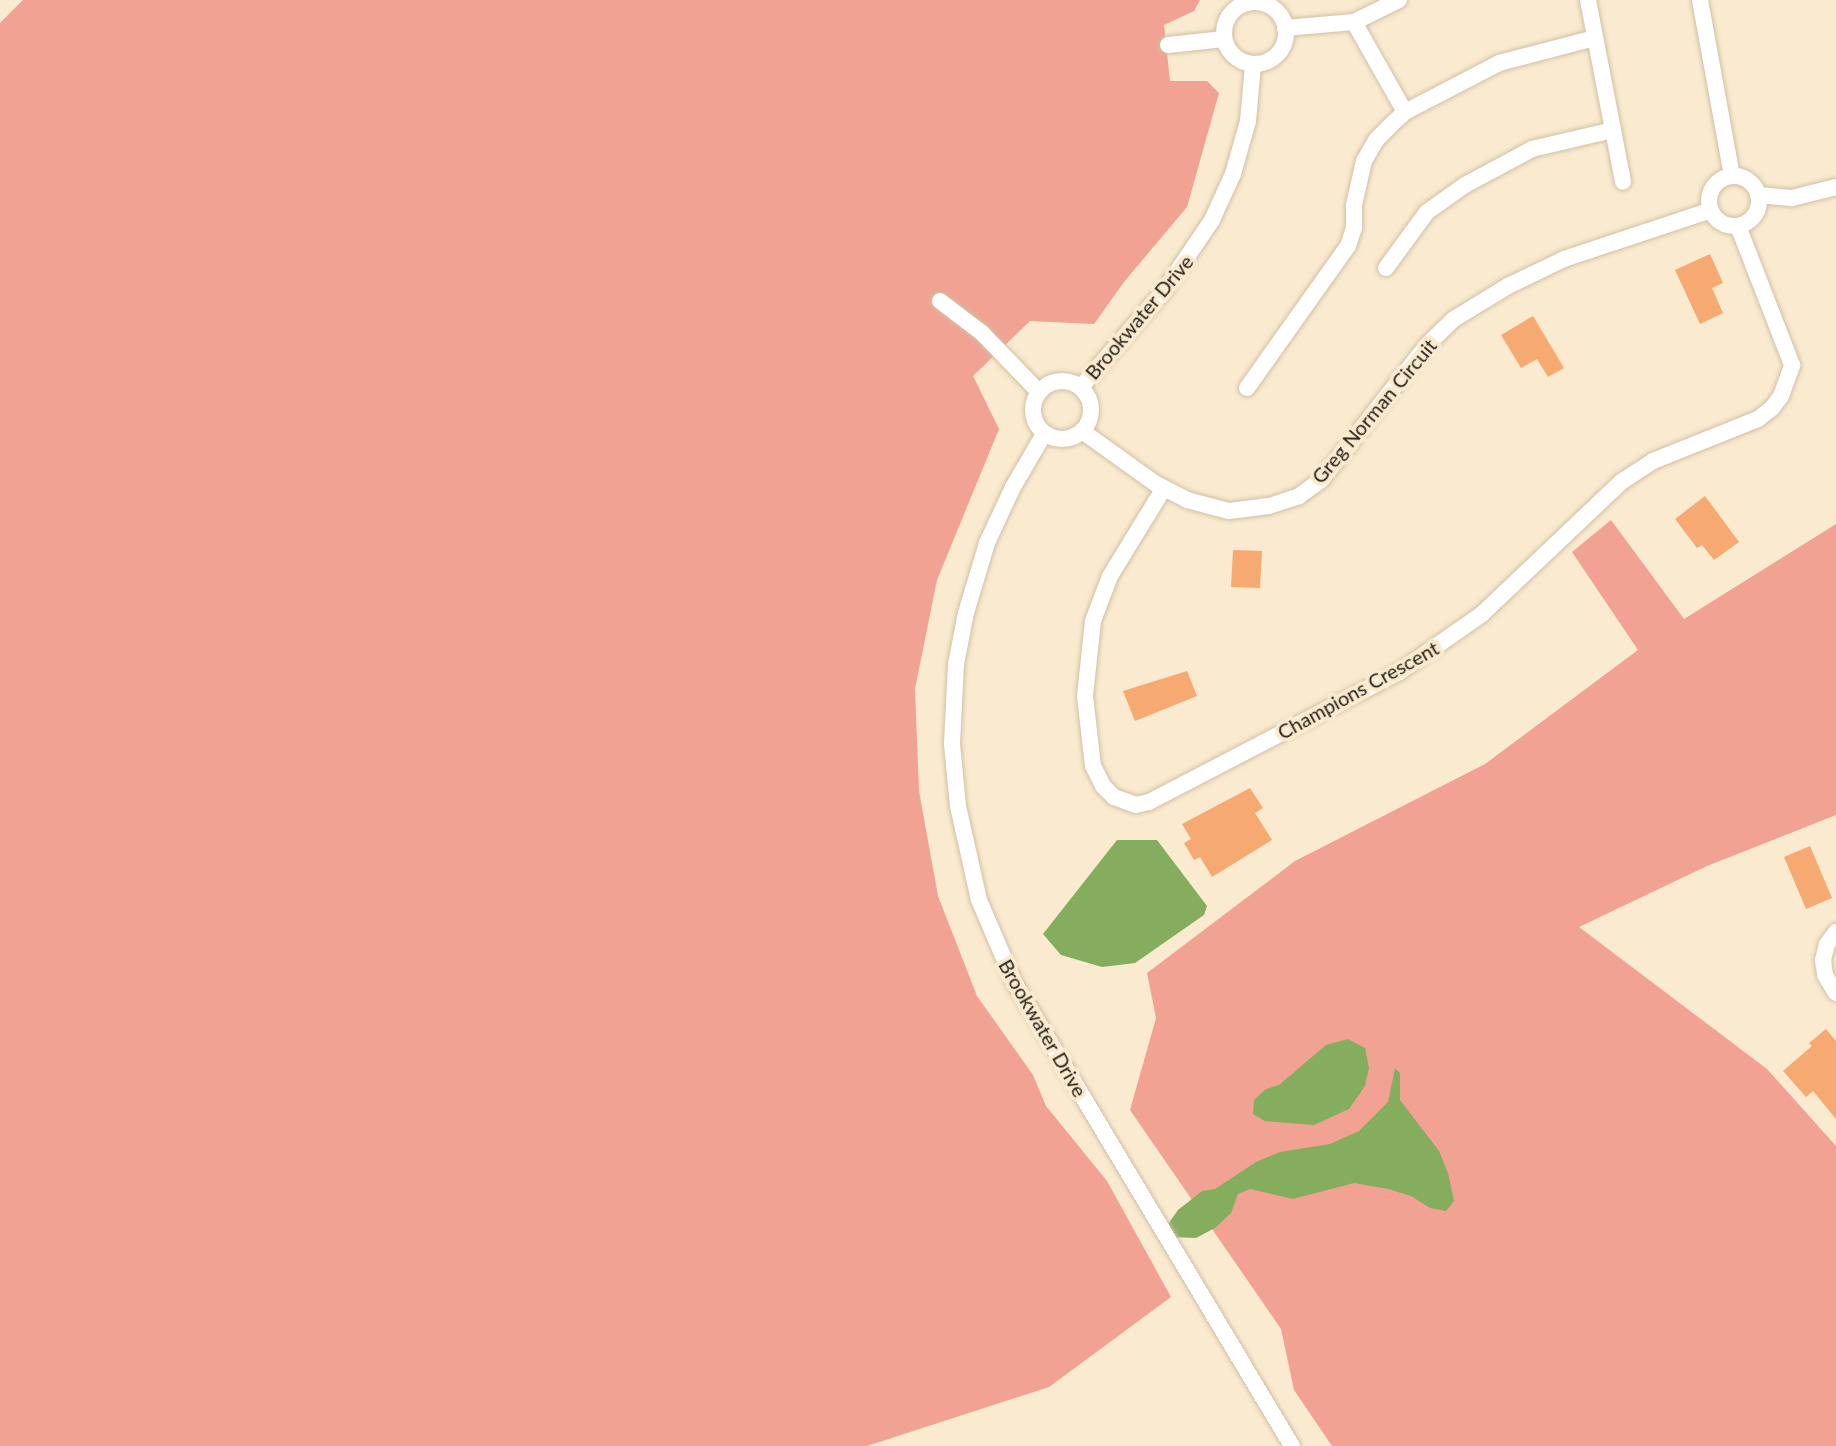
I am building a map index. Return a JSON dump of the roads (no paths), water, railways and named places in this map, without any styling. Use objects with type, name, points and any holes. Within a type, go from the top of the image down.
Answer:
[{"type":"street","points":[[1285,28],[1354,22],[1399,0]]},
{"type":"street","points":[[1588,0],[1623,182]]},
{"type":"street","points":[[1700,0],[1732,176]]},
{"type":"street","points":[[1251,1],[1271,6],[1279,13],[1285,28],[1280,52],[1273,59],[1253,65],[1234,57],[1224,39],[1224,28],[1233,11],[1251,1]]},
{"type":"street","points":[[1354,22],[1405,112]]},
{"type":"street","points":[[1247,388],[1348,246],[1354,228],[1354,205],[1364,161],[1376,140],[1405,112],[1499,63],[1595,38]]},
{"type":"street","points":[[1168,45],[1224,39]]},
{"type":"street","name":"Brookwater Drive","points":[[1081,387],[1164,291],[1212,220],[1233,174],[1248,121],[1253,65]]},
{"type":"street","points":[[1386,268],[1427,212],[1465,185],[1532,149],[1613,130]]},
{"type":"street","points":[[1758,195],[1752,218],[1738,226],[1721,222],[1711,210],[1713,188],[1732,176],[1746,179],[1758,195],[1792,198],[1836,187]]},
{"type":"street","name":"Greg Norman Circuit","points":[[1082,431],[1164,488],[1187,500],[1229,511],[1269,506],[1299,496],[1322,479],[1427,345],[1454,319],[1508,286],[1564,259],[1711,210]]},
{"type":"street","name":"Champions Crescent","points":[[1164,488],[1110,576],[1093,621],[1085,696],[1093,766],[1103,786],[1114,797],[1136,805],[1149,802],[1399,672],[1482,614],[1621,482],[1653,461],[1758,419],[1772,408],[1781,396],[1792,365],[1738,226]]},
{"type":"street","points":[[940,301],[982,333],[1038,391]]},
{"type":"street","points":[[1063,380],[1081,387],[1087,394],[1091,414],[1082,431],[1064,439],[1044,434],[1033,418],[1038,391],[1054,381],[1063,380]]},
{"type":"street","name":"Brookwater Drive","points":[[1044,434],[1013,487],[987,543],[966,613],[956,664],[952,744],[958,806],[979,900],[1014,982],[1292,1446]]},
{"type":"street","points":[[1836,932],[1827,944],[1823,960],[1825,975],[1836,993]]}]
